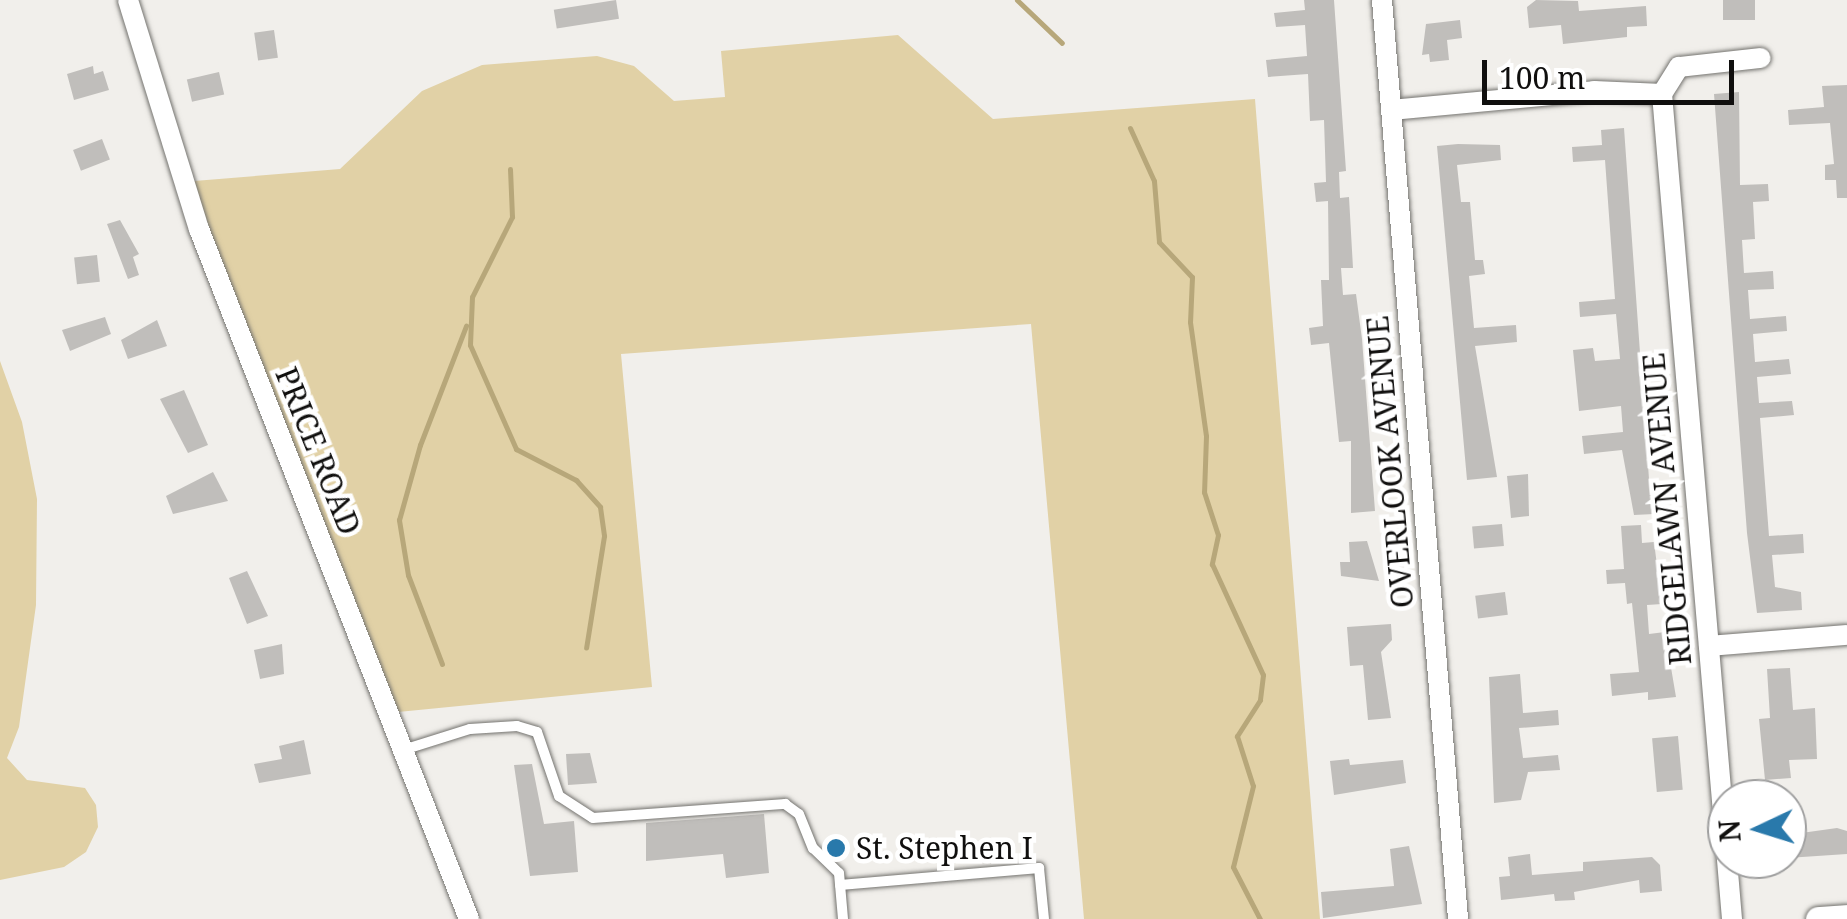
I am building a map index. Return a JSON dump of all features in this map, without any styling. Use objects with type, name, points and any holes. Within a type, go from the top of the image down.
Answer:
[{"type":"street","name":"PRICE ROAD","points":[[128,0],[198,229],[469,919]]},
{"type":"street","name":"OVERLOOK AVENUE","points":[[1382,0],[1458,919]]},
{"type":"street","points":[[1390,110],[1594,91],[1662,94],[1679,66],[1761,58]]},
{"type":"street","name":"RIDGELAWN AVENUE","points":[[1662,94],[1732,919]]},
{"type":"street","points":[[1708,646],[1847,635]]},
{"type":"street","points":[[1818,919],[1847,917]]},
{"type":"lane","points":[[402,750],[470,729],[517,726],[538,732],[559,796],[593,818],[784,804],[799,814],[812,848],[839,873],[842,919]]},
{"type":"lane","points":[[840,885],[1039,868],[1044,919]]},
{"type":"shaded area","points":[[898,35],[993,119],[1255,99],[1320,919],[1084,919],[1031,324],[621,354],[652,687],[388,713],[182,182],[340,169],[422,91],[482,65],[597,56],[634,66],[674,101],[725,97],[721,51]]},
{"type":"shaded area","points":[[0,361],[22,422],[37,499],[36,605],[19,727],[7,758],[27,780],[85,788],[96,805],[98,827],[86,852],[64,867],[0,880]]},
{"type":"building","points":[[616,0],[619,19],[557,29],[554,10]]},
{"type":"building","points":[[1304,0],[1334,0],[1346,171],[1339,172],[1340,198],[1349,197],[1353,268],[1341,268],[1343,295],[1356,294],[1375,511],[1351,513],[1351,441],[1339,442],[1329,343],[1311,345],[1309,328],[1323,326],[1321,280],[1329,280],[1328,201],[1316,202],[1314,183],[1326,182],[1324,120],[1310,121],[1308,74],[1268,77],[1266,60],[1307,56],[1305,25],[1276,27],[1274,13],[1305,10]]},
{"type":"building","points":[[1536,0],[1578,1],[1579,11],[1646,6],[1647,26],[1627,27],[1627,37],[1563,44],[1561,25],[1529,28],[1527,7]]},
{"type":"building","points":[[1723,0],[1755,0],[1755,20],[1723,20]]},
{"type":"building","points":[[1460,20],[1462,38],[1447,40],[1449,60],[1430,62],[1429,54],[1422,55],[1426,24]]},
{"type":"building","points":[[274,30],[278,58],[258,61],[254,33]]},
{"type":"building","points":[[93,66],[94,74],[103,71],[109,90],[74,100],[67,74]]},
{"type":"building","points":[[219,72],[224,94],[192,102],[187,79]]},
{"type":"building","points":[[1847,85],[1847,198],[1837,198],[1836,180],[1825,180],[1825,165],[1834,164],[1830,123],[1789,125],[1788,110],[1824,107],[1822,86]]},
{"type":"building","points":[[1739,92],[1740,185],[1768,184],[1769,201],[1753,202],[1755,239],[1742,240],[1744,273],[1773,271],[1774,289],[1748,290],[1750,319],[1786,316],[1787,331],[1753,334],[1755,362],[1789,359],[1791,374],[1757,377],[1759,403],[1792,401],[1794,415],[1760,418],[1769,536],[1803,534],[1804,553],[1772,555],[1775,587],[1801,592],[1802,610],[1757,613],[1747,533],[1714,94]]},
{"type":"building","points":[[1624,128],[1654,514],[1634,515],[1622,450],[1584,454],[1582,436],[1623,432],[1621,406],[1579,411],[1573,350],[1593,348],[1595,361],[1620,359],[1616,314],[1580,317],[1579,302],[1615,299],[1605,160],[1573,162],[1572,147],[1602,145],[1601,130]]},
{"type":"building","points":[[102,139],[110,160],[81,171],[73,150]]},
{"type":"building","points":[[1500,145],[1501,160],[1457,165],[1461,202],[1470,202],[1475,260],[1483,260],[1485,274],[1469,276],[1474,328],[1516,325],[1517,342],[1475,346],[1497,477],[1467,480],[1437,146]]},
{"type":"building","points":[[120,220],[139,254],[133,257],[139,275],[128,279],[107,224]]},
{"type":"building","points":[[97,255],[100,282],[77,284],[74,257]]},
{"type":"building","points":[[105,317],[111,334],[70,351],[62,330]]},
{"type":"building","points":[[157,320],[167,346],[128,359],[121,340]]},
{"type":"building","points":[[184,390],[208,445],[188,453],[160,399]]},
{"type":"building","points":[[213,472],[228,501],[173,514],[166,496]]},
{"type":"building","points":[[1528,474],[1529,516],[1511,518],[1507,476]]},
{"type":"building","points":[[1502,524],[1504,546],[1474,549],[1472,527]]},
{"type":"building","points":[[1641,525],[1642,543],[1654,542],[1662,604],[1647,605],[1649,634],[1665,632],[1676,697],[1648,700],[1648,692],[1612,696],[1610,674],[1639,672],[1632,603],[1627,604],[1625,583],[1607,584],[1606,570],[1624,569],[1621,526]]},
{"type":"building","points":[[1367,541],[1379,581],[1341,576],[1340,562],[1350,562],[1349,542]]},
{"type":"building","points":[[247,571],[268,616],[247,624],[229,578]]},
{"type":"building","points":[[1505,592],[1508,615],[1478,618],[1475,596]]},
{"type":"building","points":[[1391,624],[1392,640],[1381,652],[1391,718],[1368,720],[1363,665],[1350,666],[1347,627]]},
{"type":"building","points":[[282,644],[284,674],[260,679],[254,650]]},
{"type":"building","points":[[1790,668],[1793,710],[1815,708],[1817,759],[1789,760],[1791,778],[1765,779],[1759,719],[1770,718],[1767,669]]},
{"type":"building","points":[[1520,674],[1523,713],[1558,710],[1559,725],[1519,728],[1523,758],[1558,755],[1560,770],[1528,772],[1521,800],[1494,803],[1489,677]]},
{"type":"building","points":[[1678,736],[1683,790],[1657,792],[1652,738]]},
{"type":"building","points":[[304,740],[311,774],[259,783],[254,764],[282,759],[279,746]]},
{"type":"building","points":[[590,753],[597,783],[568,785],[566,754]]},
{"type":"building","points":[[1349,759],[1350,765],[1403,760],[1406,783],[1334,795],[1330,761]]},
{"type":"building","points":[[532,764],[544,824],[574,821],[578,872],[530,876],[514,765]]},
{"type":"building","points":[[764,814],[769,873],[726,878],[723,854],[646,861],[646,823]]},
{"type":"building","points":[[1837,828],[1847,831],[1847,854],[1807,857],[1807,832]]},
{"type":"building","points":[[1409,846],[1422,904],[1323,918],[1321,892],[1394,886],[1390,849]]},
{"type":"building","points":[[1530,854],[1532,875],[1583,871],[1583,862],[1652,857],[1660,865],[1662,891],[1640,893],[1639,880],[1574,892],[1575,900],[1555,901],[1554,894],[1501,900],[1499,877],[1510,876],[1508,857]]},
{"type":"waterway","points":[[1017,0],[1062,43]]},
{"type":"waterway","points":[[1130,128],[1154,181],[1159,242],[1192,277],[1190,322],[1206,436],[1204,492],[1218,535],[1212,564],[1263,675],[1260,700],[1237,736],[1253,786],[1233,867],[1260,919]]},
{"type":"waterway","points":[[510,169],[512,217],[472,297],[470,345],[516,449],[576,480],[600,507],[604,536],[586,648]]},
{"type":"waterway","points":[[442,664],[408,575],[399,520],[420,445],[466,326]]},
{"type":"place","name":"St. Stephen I","points":[[836,848]]}]
